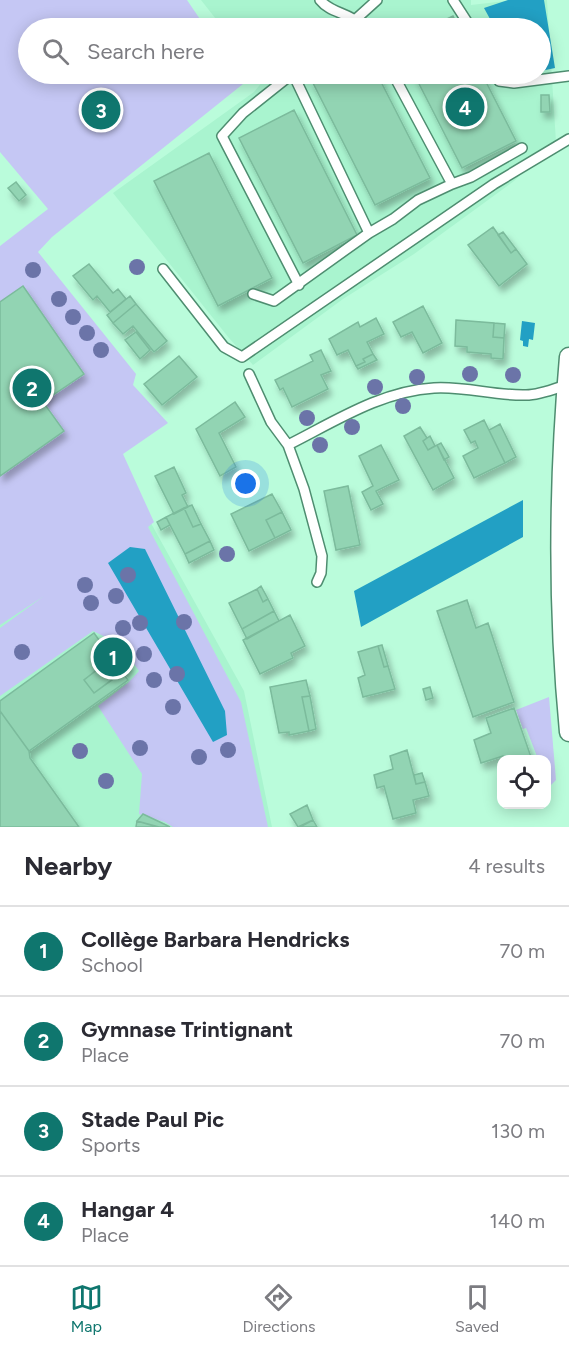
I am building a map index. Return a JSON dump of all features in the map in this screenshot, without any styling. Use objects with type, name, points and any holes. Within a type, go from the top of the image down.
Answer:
[{"type":"street","points":[[569,357],[560,477],[569,732]]},
{"type":"lane","points":[[320,0],[324,5],[354,18]]},
{"type":"lane","points":[[357,18],[377,0]]},
{"type":"lane","points":[[453,0],[465,18]]},
{"type":"lane","points":[[551,80],[569,76]]},
{"type":"lane","points":[[280,84],[243,113],[222,136],[298,285]]},
{"type":"lane","points":[[298,84],[369,233]]},
{"type":"lane","points":[[398,84],[452,184]]},
{"type":"lane","points":[[163,269],[224,347],[242,357],[494,184],[569,139]]},
{"type":"lane","points":[[253,294],[274,301],[418,200],[471,177],[522,148]]},
{"type":"lane","points":[[249,374],[271,422],[288,445],[304,489],[322,556],[321,573],[317,582]]},
{"type":"lane","points":[[288,445],[391,396],[432,388],[528,395],[566,385]]},
{"type":"shaded area","points":[[0,0],[187,0],[199,18],[18,18],[18,84],[243,84],[52,237],[38,252],[136,374],[133,385],[168,423],[123,454],[154,522],[148,527],[241,702],[268,827],[173,827],[165,822],[139,814],[142,774],[98,706],[128,683],[139,671],[120,644],[93,631],[0,696],[0,628],[44,596],[0,625],[0,246],[48,209],[0,152]]},
{"type":"shaded area","points":[[201,0],[471,0],[471,5],[515,0],[547,0],[548,18],[215,18]]},
{"type":"shaded area","points":[[508,0],[544,0],[547,18],[490,18],[484,8]]},
{"type":"shaded area","points":[[551,43],[555,68],[551,69]]},
{"type":"shaded area","points":[[551,63],[556,142],[514,181],[414,254],[343,299],[253,365],[113,193],[254,92],[261,84],[551,84]]},
{"type":"shaded area","points":[[522,321],[535,323],[533,340],[529,339],[528,347],[523,346],[523,341],[520,340]]},
{"type":"shaded area","points":[[523,500],[523,537],[361,627],[354,591]]},
{"type":"shaded area","points":[[147,516],[244,691],[272,827],[0,827],[0,623]]},
{"type":"shaded area","points":[[130,547],[145,549],[225,711],[227,735],[213,742],[108,563]]},
{"type":"shaded area","points":[[549,697],[556,780],[551,785],[551,755],[536,755],[516,710]]},
{"type":"building","points":[[314,84],[382,84],[430,178],[375,205]]},
{"type":"building","points":[[419,84],[487,84],[516,141],[462,168]]},
{"type":"building","points":[[541,95],[549,95],[550,112],[541,112]]},
{"type":"building","points":[[294,110],[357,235],[303,263],[239,138]]},
{"type":"building","points":[[209,153],[272,278],[218,306],[154,181]]},
{"type":"building","points":[[16,182],[26,195],[19,201],[8,188]]},
{"type":"building","points":[[493,227],[511,253],[516,249],[527,264],[499,286],[468,245]]},
{"type":"building","points":[[503,232],[516,249],[511,253],[498,235]]},
{"type":"building","points":[[89,264],[113,293],[118,289],[126,299],[110,312],[97,296],[93,300],[73,276]]},
{"type":"building","points":[[23,286],[84,374],[43,402],[64,431],[0,476],[0,302]]},
{"type":"building","points":[[130,296],[136,304],[113,323],[107,315]]},
{"type":"building","points":[[136,304],[167,341],[154,352],[133,326],[123,334],[113,323]]},
{"type":"building","points":[[423,306],[442,343],[423,353],[412,332],[401,337],[393,322]]},
{"type":"building","points":[[376,318],[384,334],[367,342],[373,354],[363,359],[365,362],[356,366],[348,350],[337,355],[329,339],[358,322],[360,327]]},
{"type":"building","points":[[456,320],[494,323],[493,337],[504,338],[503,359],[491,358],[491,354],[467,352],[467,347],[455,346]]},
{"type":"building","points":[[494,323],[505,324],[504,338],[493,337]]},
{"type":"building","points":[[136,332],[150,350],[140,359],[125,340]]},
{"type":"building","points":[[321,350],[331,371],[321,375],[328,389],[292,407],[283,388],[280,390],[275,380],[313,361],[310,355]]},
{"type":"building","points":[[373,354],[377,360],[358,369],[356,366],[365,362],[363,359]]},
{"type":"building","points":[[179,356],[197,377],[162,405],[144,384]]},
{"type":"building","points":[[235,402],[245,417],[219,433],[236,467],[220,476],[196,429]]},
{"type":"building","points":[[484,420],[505,463],[474,478],[463,456],[478,448],[475,441],[471,443],[464,430]]},
{"type":"building","points":[[500,424],[516,457],[505,463],[489,430]]},
{"type":"building","points":[[420,427],[427,438],[423,441],[428,450],[437,445],[454,478],[433,490],[404,436]]},
{"type":"building","points":[[430,436],[435,446],[428,450],[423,441]]},
{"type":"building","points":[[441,443],[449,457],[444,460],[437,445]]},
{"type":"building","points":[[381,445],[399,480],[376,491],[383,504],[371,510],[362,492],[373,486],[359,456]]},
{"type":"building","points":[[174,467],[186,493],[182,495],[188,507],[174,514],[155,476]]},
{"type":"building","points":[[348,486],[360,545],[336,550],[324,491]]},
{"type":"building","points":[[272,494],[282,512],[266,520],[275,538],[249,551],[231,514]]},
{"type":"building","points":[[192,505],[201,524],[193,527],[184,508]]},
{"type":"building","points":[[184,508],[193,527],[201,524],[210,541],[185,554],[166,517]]},
{"type":"building","points":[[282,512],[291,530],[275,538],[266,520]]},
{"type":"building","points":[[166,517],[170,525],[161,530],[157,522]]},
{"type":"building","points":[[210,541],[214,550],[189,563],[185,554]]},
{"type":"building","points":[[261,586],[268,599],[263,602],[257,589]]},
{"type":"building","points":[[257,589],[263,602],[268,599],[274,611],[242,629],[229,603]]},
{"type":"building","points":[[467,600],[476,628],[488,623],[514,702],[473,717],[437,611]]},
{"type":"building","points":[[274,611],[279,621],[247,639],[242,629]]},
{"type":"building","points":[[290,615],[305,646],[291,653],[293,658],[260,674],[243,640]]},
{"type":"building","points":[[94,633],[112,658],[84,680],[94,693],[122,672],[128,680],[29,751],[0,711],[0,701]]},
{"type":"building","points":[[382,645],[388,666],[384,667],[378,646]]},
{"type":"building","points":[[378,646],[384,667],[388,666],[395,689],[363,697],[358,678],[365,675],[358,652]]},
{"type":"building","points":[[120,652],[130,667],[94,693],[84,680]]},
{"type":"building","points":[[306,680],[310,696],[302,697],[309,731],[289,735],[289,732],[279,733],[270,687]]},
{"type":"building","points":[[430,687],[433,698],[426,700],[423,689]]},
{"type":"building","points":[[310,696],[316,729],[309,731],[302,697]]},
{"type":"building","points":[[514,708],[530,755],[497,755],[497,758],[481,763],[474,740],[491,733],[486,718]]},
{"type":"building","points":[[0,711],[29,751],[30,758],[79,827],[0,827]]},
{"type":"building","points":[[407,750],[416,784],[425,782],[429,796],[413,800],[416,813],[393,819],[384,786],[377,788],[374,775],[393,769],[390,756]]},
{"type":"building","points":[[422,773],[425,782],[416,784],[414,775]]},
{"type":"building","points":[[307,805],[313,820],[298,827],[290,814]]},
{"type":"building","points":[[143,814],[170,827],[159,827],[137,821]]},
{"type":"building","points":[[313,820],[317,827],[300,827]]},
{"type":"building","points":[[137,821],[154,826],[159,827],[136,827]]},
{"type":"place","name":"Hangar 4","points":[[465,107]]},
{"type":"place","name":"Stade Paul Pic","points":[[101,110]]},
{"type":"place","name":"Gymnase Trintignant","points":[[32,388]]},
{"type":"place","name":"Collège Barbara Hendricks","points":[[113,657]]}]
